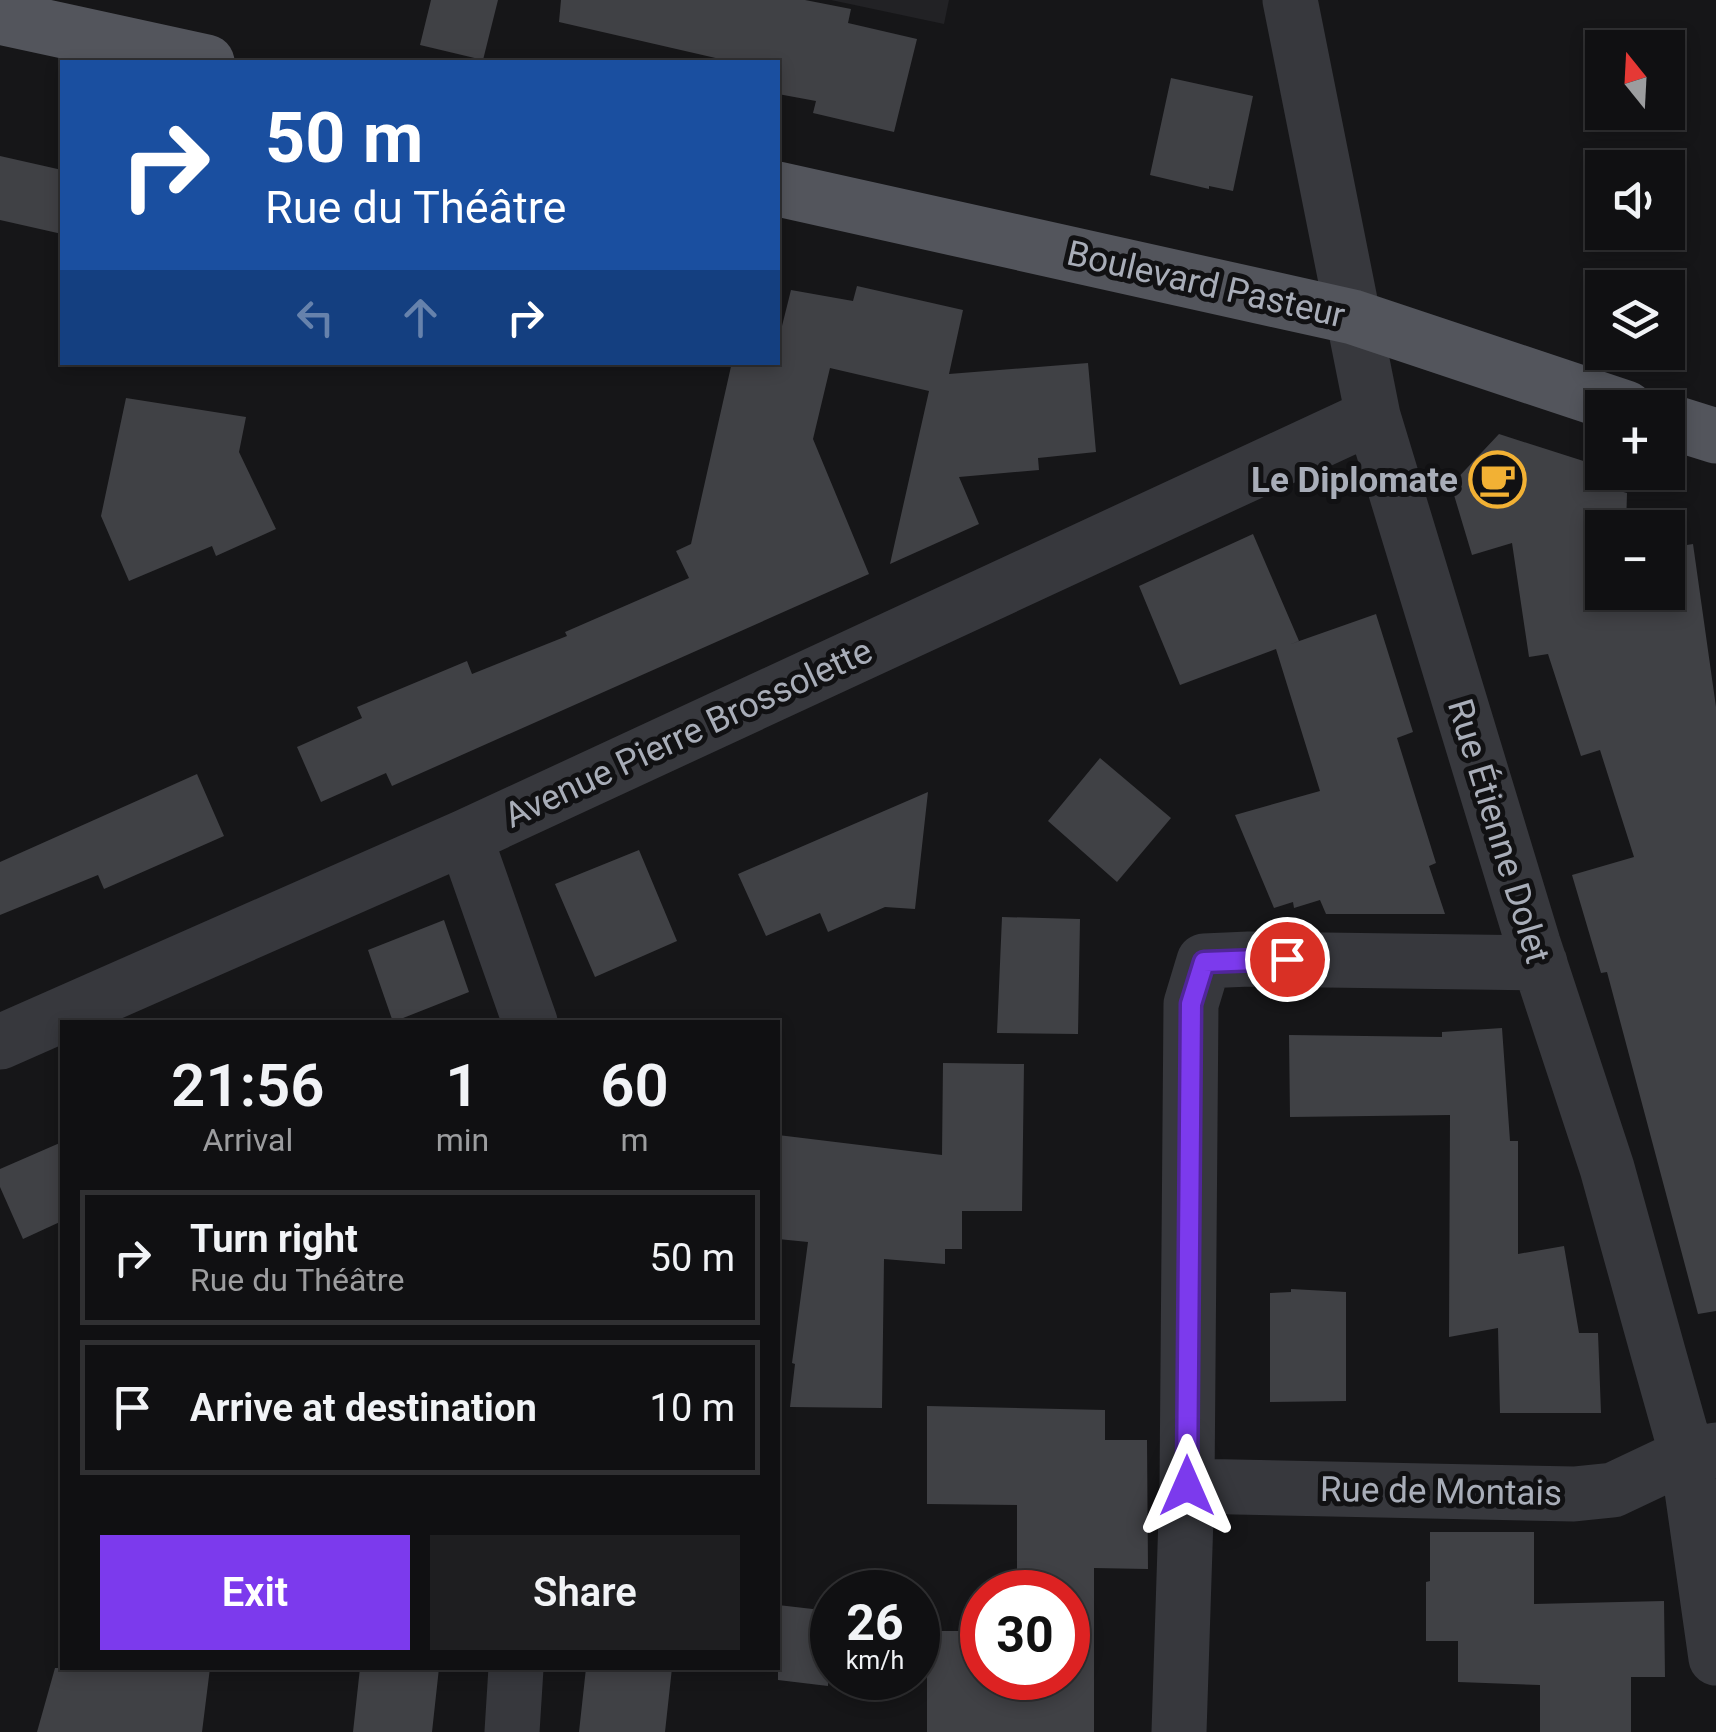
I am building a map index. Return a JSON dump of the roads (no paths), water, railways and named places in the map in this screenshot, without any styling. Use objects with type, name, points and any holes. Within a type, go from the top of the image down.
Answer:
[{"type":"main road","points":[[0,17],[197,60]]},
{"type":"main road","name":"Boulevard Pasteur","points":[[780,189],[1353,317],[1585,394]]},
{"type":"main road","points":[[1685,426],[1716,436]]},
{"type":"street","name":"Rue Étienne Dolet","points":[[1290,0],[1373,416],[1540,962],[1701,1453],[1716,1658]]},
{"type":"street","name":"Avenue Pierre Brossolette","points":[[0,1042],[465,836],[1373,416]]},
{"type":"street","points":[[465,836],[529,1020]]},
{"type":"street","points":[[1178,1732],[1187,1486],[1191,1004],[1204,962],[1540,962]]},
{"type":"street","name":"Rue de Montais","points":[[1187,1486],[1574,1494],[1613,1490],[1701,1453]]},
{"type":"street","points":[[512,1732],[516,1670]]},
{"type":"place","name":"Le Diplomate","points":[[1497,480]]}]
